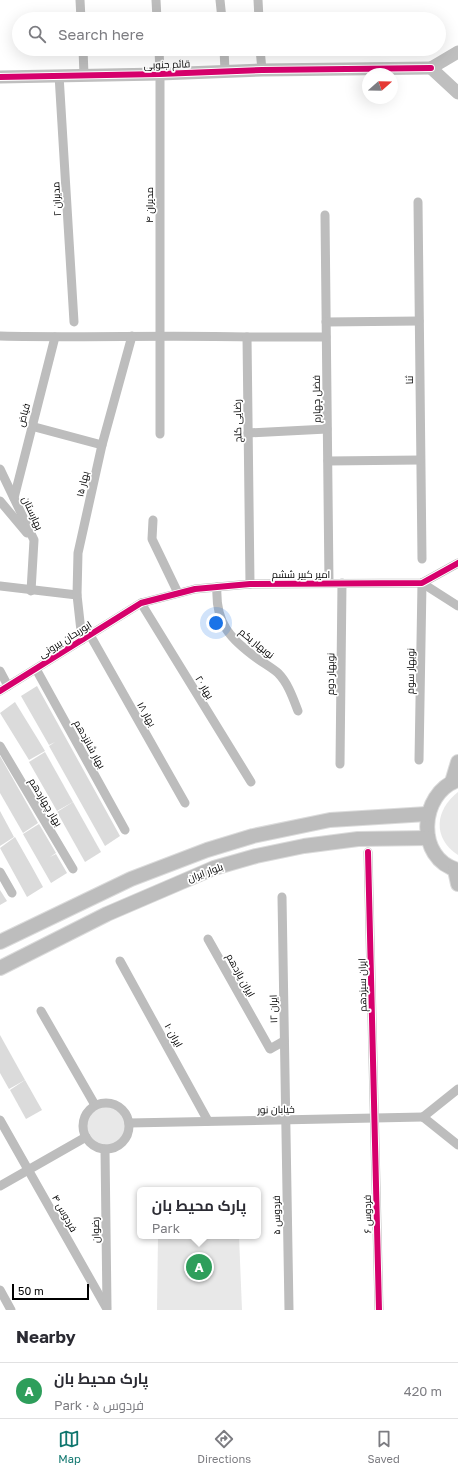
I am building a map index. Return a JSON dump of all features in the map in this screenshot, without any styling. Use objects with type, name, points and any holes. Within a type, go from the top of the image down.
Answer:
[{"type":"main road","points":[[458,762],[455,781],[437,795],[427,814],[428,838],[434,851],[443,862],[456,870],[458,884]]},
{"type":"main road","name":"بلوار ایران","points":[[0,942],[131,879],[215,848],[253,836],[330,820],[427,814]]},
{"type":"main road","name":"بلوار ایران","points":[[0,968],[107,914],[214,868],[256,856],[304,846],[358,840],[428,838]]},
{"type":"street","points":[[80,0],[81,12]]},
{"type":"street","points":[[156,0],[157,12]]},
{"type":"street","points":[[220,0],[221,12]]},
{"type":"street","points":[[258,0],[259,12]]},
{"type":"street","points":[[458,52],[431,68],[458,93]]},
{"type":"street","points":[[83,56],[84,75]]},
{"type":"street","name":"مدیران ۴","points":[[159,56],[160,434]]},
{"type":"street","points":[[224,56],[225,71]]},
{"type":"street","points":[[261,56],[262,70]]},
{"type":"street","name":"قائم جنوبی","points":[[0,77],[160,74],[262,70],[431,68]]},
{"type":"street","name":"مدیران ۲","points":[[59,75],[74,322]]},
{"type":"street","name":"ثنا","points":[[418,202],[422,558]]},
{"type":"street","name":"فضل چهارم","points":[[325,215],[329,583]]},
{"type":"street","points":[[326,322],[419,321]]},
{"type":"street","points":[[0,336],[55,337],[159,335],[326,337]]},
{"type":"street","name":"بهار ۱۵","points":[[82,640],[77,595],[78,553],[102,446],[132,336]]},
{"type":"street","name":"فیاض","points":[[14,498],[31,426],[55,337]]},
{"type":"street","name":"رضایی کلج","points":[[247,337],[250,584]]},
{"type":"street","points":[[31,426],[102,446]]},
{"type":"street","points":[[248,433],[327,429]]},
{"type":"street","points":[[328,461],[420,460]]},
{"type":"street","name":"بهارستان","points":[[0,469],[34,540]]},
{"type":"street","name":"بهارستان","points":[[0,501],[8,513],[34,540]]},
{"type":"street","points":[[153,520],[152,539],[178,593]]},
{"type":"street","points":[[31,591],[34,540]]},
{"type":"street","name":"امیر کبیر ششم","points":[[141,603],[195,589],[250,584],[422,583],[458,563]]},
{"type":"street","name":"نوبهار دوم","points":[[340,764],[342,583]]},
{"type":"street","points":[[422,583],[458,606]]},
{"type":"street","name":"نوبهار سوم","points":[[419,760],[422,583]]},
{"type":"street","points":[[0,586],[31,591],[77,595]]},
{"type":"street","name":"نوبهار یکم","points":[[217,587],[216,604],[224,627],[232,637],[250,653],[278,674],[291,693],[298,711]]},
{"type":"street","name":"ابوریحان بیرونی","points":[[4,689],[141,603]]},
{"type":"street","name":"بهار ۲۰","points":[[141,603],[251,782]]},
{"type":"street","name":"بهار ۱۸","points":[[90,635],[185,803]]},
{"type":"street","name":"بهار شانزدهم","points":[[36,669],[125,830]]},
{"type":"street","points":[[0,672],[4,689]]},
{"type":"street","name":"بهار چهاردهم","points":[[0,746],[73,869]]},
{"type":"street","name":"ایران سیزدهم","points":[[368,852],[375,1118]]},
{"type":"street","points":[[0,872],[12,893]]},
{"type":"street","name":"ایران ۱۲","points":[[282,897],[286,1119]]},
{"type":"street","name":"ایران یازدهم","points":[[208,939],[270,1049],[284,1040]]},
{"type":"street","name":"ایران ۱۰","points":[[120,961],[208,1121]]},
{"type":"street","points":[[41,1011],[95,1105]]},
{"type":"street","points":[[458,1089],[423,1116],[458,1145]]},
{"type":"street","points":[[102,1103],[116,1105],[123,1109],[129,1123],[126,1138],[120,1144],[105,1149],[91,1144],[86,1137],[83,1123],[89,1110],[95,1105],[102,1103]]},
{"type":"street","name":"خیابان نور","points":[[129,1123],[423,1116]]},
{"type":"street","name":"فردوس ۶","points":[[375,1118],[379,1310]]},
{"type":"street","name":"فردوس ۵","points":[[286,1119],[289,1310]]},
{"type":"street","name":"فردوس ۴","points":[[0,1120],[107,1309]]},
{"type":"street","points":[[0,1186],[86,1137]]},
{"type":"street","name":"رضوان","points":[[105,1149],[107,1309]]},
{"type":"street","points":[[0,1290],[11,1310]]},
{"type":"shaded area","points":[[458,792],[458,855],[444,841],[440,824],[441,815],[445,807],[450,799]]},
{"type":"shaded area","points":[[111,1103],[123,1109],[128,1117],[128,1135],[123,1143],[115,1148],[101,1149],[89,1143],[84,1135],[83,1121],[89,1109],[97,1104]]},
{"type":"shaded area","points":[[158,1239],[239,1239],[242,1310],[157,1310]]},
{"type":"building","points":[[37,686],[120,836],[105,846],[49,746],[55,742],[49,745],[21,696]]},
{"type":"building","points":[[15,702],[45,751],[29,760],[0,713]]},
{"type":"building","points":[[45,752],[73,802],[57,811],[29,762]]},
{"type":"building","points":[[0,756],[38,823],[23,833],[0,793]]},
{"type":"building","points":[[73,802],[101,852],[85,862],[57,812]]},
{"type":"building","points":[[0,811],[14,837],[0,846]]},
{"type":"building","points":[[39,824],[56,853],[50,857],[56,854],[67,873],[51,883],[23,834]]},
{"type":"building","points":[[15,837],[43,887],[27,897],[0,848]]},
{"type":"building","points":[[0,890],[7,901],[0,905]]},
{"type":"building","points":[[0,1035],[25,1080],[9,1089],[0,1073]]},
{"type":"building","points":[[25,1080],[42,1110],[26,1119],[10,1090]]},
{"type":"cycle path","points":[[0,77],[160,74],[262,70],[431,68]]},
{"type":"cycle path","points":[[0,691],[141,603],[195,589],[250,584],[422,583],[458,563]]},
{"type":"cycle path","points":[[368,852],[379,1310]]},
{"type":"place","name":"پارک محیط بان","points":[[199,1267]]}]
